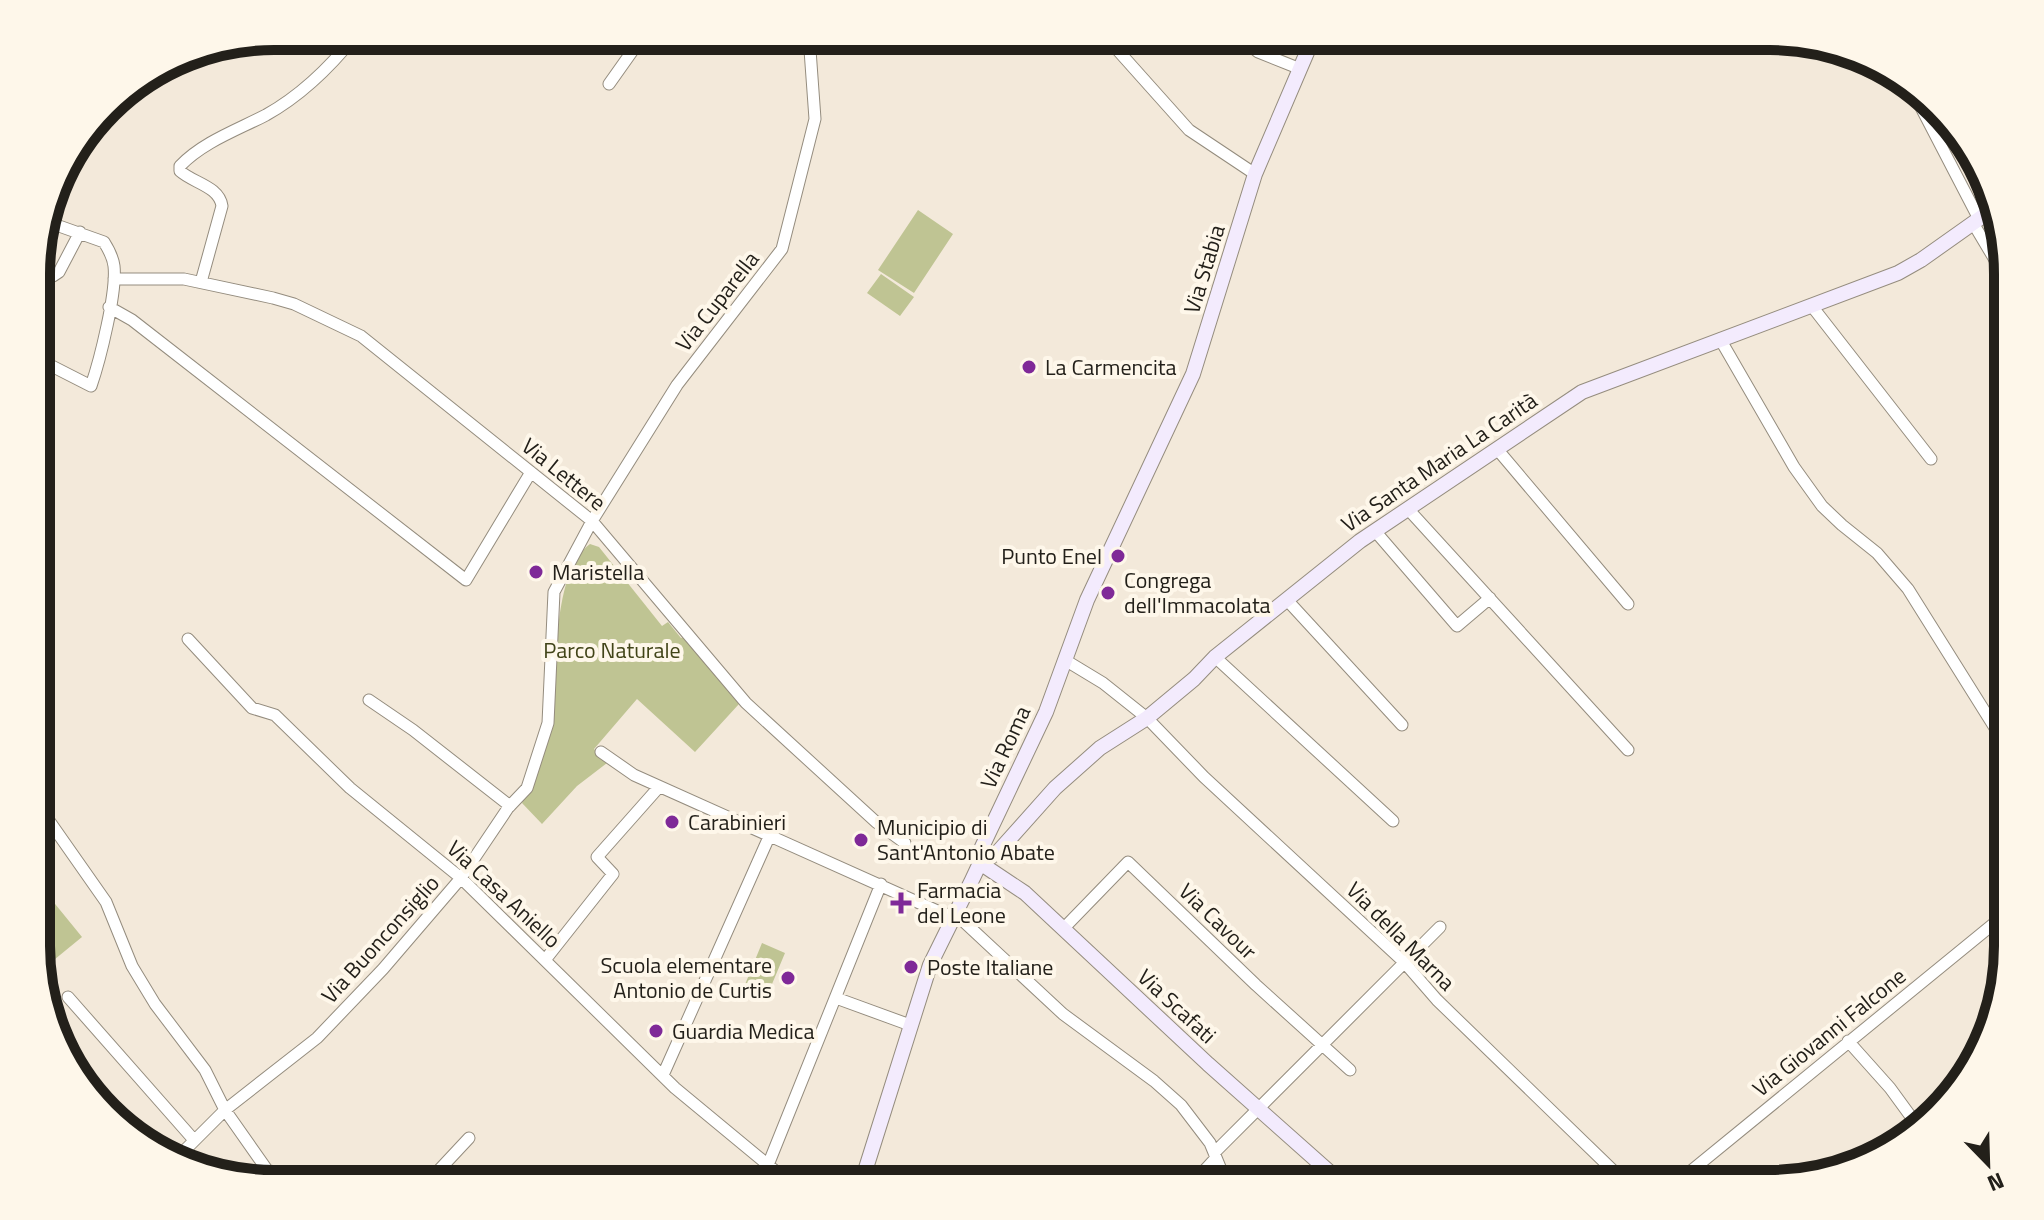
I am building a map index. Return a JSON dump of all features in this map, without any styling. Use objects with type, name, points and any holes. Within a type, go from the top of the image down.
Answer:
[{"type":"street","points":[[201,282],[222,206],[221,198],[184,176],[180,166],[200,149],[287,102],[342,50]]},
{"type":"street","points":[[609,84],[633,50]]},
{"type":"street","name":"Via Cuparella","points":[[592,521],[677,385],[782,249],[815,119],[810,50]]},
{"type":"street","points":[[1118,50],[1189,130],[1255,174]]},
{"type":"street","points":[[1256,50],[1298,68]]},
{"type":"street","name":"Via Stabia","points":[[1128,511],[1193,374],[1255,174],[1307,50]]},
{"type":"street","points":[[1922,111],[1993,254]]},
{"type":"street","name":"Via Santa Maria La Carità","points":[[980,863],[997,853],[1055,788],[1100,748],[1147,718],[1215,657],[1375,531],[1582,392],[1909,268],[1986,214]]},
{"type":"street","points":[[50,365],[91,386],[99,363],[114,279],[114,264],[104,242],[56,224]]},
{"type":"street","points":[[50,276],[59,272],[80,232]]},
{"type":"street","name":"Via Lettere","points":[[114,279],[201,282],[294,304],[361,336],[592,521],[746,703],[876,822],[905,843]]},
{"type":"street","points":[[1811,305],[1931,459]]},
{"type":"street","points":[[109,307],[132,320],[466,580],[531,472]]},
{"type":"street","points":[[1720,339],[1794,467],[1822,506],[1877,553],[1908,589],[1994,726]]},
{"type":"street","points":[[1497,449],[1628,604]]},
{"type":"street","points":[[1408,509],[1628,750]]},
{"type":"street","name":"Via Roma","points":[[865,1170],[930,965],[980,863],[982,847],[1046,712],[1087,600],[1128,511]]},
{"type":"street","name":"Via Buonconsiglio","points":[[184,1151],[225,1110],[317,1038],[383,969],[461,878],[510,806],[527,788],[548,723],[554,592],[592,521]]},
{"type":"street","points":[[1375,531],[1457,626],[1490,598]]},
{"type":"street","points":[[1287,600],[1402,725]]},
{"type":"street","name":"Via Casa Aniello","points":[[188,639],[252,708],[275,715],[350,788],[461,878],[663,1075],[774,1170]]},
{"type":"street","points":[[1215,657],[1393,821]]},
{"type":"street","name":"Via della Marna","points":[[1065,660],[1103,683],[1147,718],[1204,777],[1404,962],[1437,1000],[1613,1170]]},
{"type":"street","points":[[369,700],[413,730],[510,806]]},
{"type":"street","points":[[601,752],[634,775],[659,787],[944,914],[956,915],[1063,1014],[1163,1089],[1196,1122],[1220,1170]]},
{"type":"street","points":[[545,960],[613,874],[597,857],[659,787]]},
{"type":"street","points":[[50,822],[106,902],[132,966],[155,1004],[205,1070],[225,1110],[267,1170]]},
{"type":"street","points":[[663,1075],[769,837]]},
{"type":"street","name":"Via Cavour","points":[[1063,929],[1128,862],[1350,1070]]},
{"type":"street","name":"Via Scafati","points":[[980,863],[1025,893],[1327,1170]]},
{"type":"street","points":[[765,1170],[881,884]]},
{"type":"street","name":"Via Giovanni Falcone","points":[[1691,1170],[1994,923]]},
{"type":"street","points":[[1203,1170],[1257,1107],[1440,927]]},
{"type":"street","points":[[68,997],[194,1140]]},
{"type":"street","points":[[836,998],[910,1025]]},
{"type":"street","points":[[1848,1041],[1912,1118]]},
{"type":"street","points":[[439,1170],[469,1138]]},
{"type":"green space","points":[[918,210],[953,234],[914,293],[878,270]]},
{"type":"green space","points":[[881,274],[914,297],[900,316],[867,293]]},
{"type":"green space","name":"Parco Naturale","points":[[590,544],[599,547],[662,626],[668,622],[681,638],[684,637],[739,704],[695,752],[637,699],[594,749],[607,763],[577,786],[542,824],[522,803],[541,760],[552,715],[563,598],[578,557]]},
{"type":"green space","points":[[50,898],[82,937],[51,962]]},
{"type":"green space","points":[[762,943],[785,953],[767,996],[744,987]]},
{"type":"place","name":"La Carmencita","points":[[1029,367]]},
{"type":"place","name":"Punto Enel","points":[[1118,556]]},
{"type":"place","name":"Maristella","points":[[536,572]]},
{"type":"place","name":"Congrega dell'Immacolata","points":[[1108,593]]},
{"type":"place","name":"Carabinieri","points":[[672,822]]},
{"type":"place","name":"Municipio di Sant'Antonio Abate","points":[[861,840]]},
{"type":"place","name":"Farmacia del Leone","points":[[901,903]]},
{"type":"place","name":"Poste Italiane","points":[[911,967]]},
{"type":"place","name":"Scuola elementare Antonio de Curtis","points":[[788,978]]},
{"type":"place","name":"Guardia Medica","points":[[656,1031]]}]
